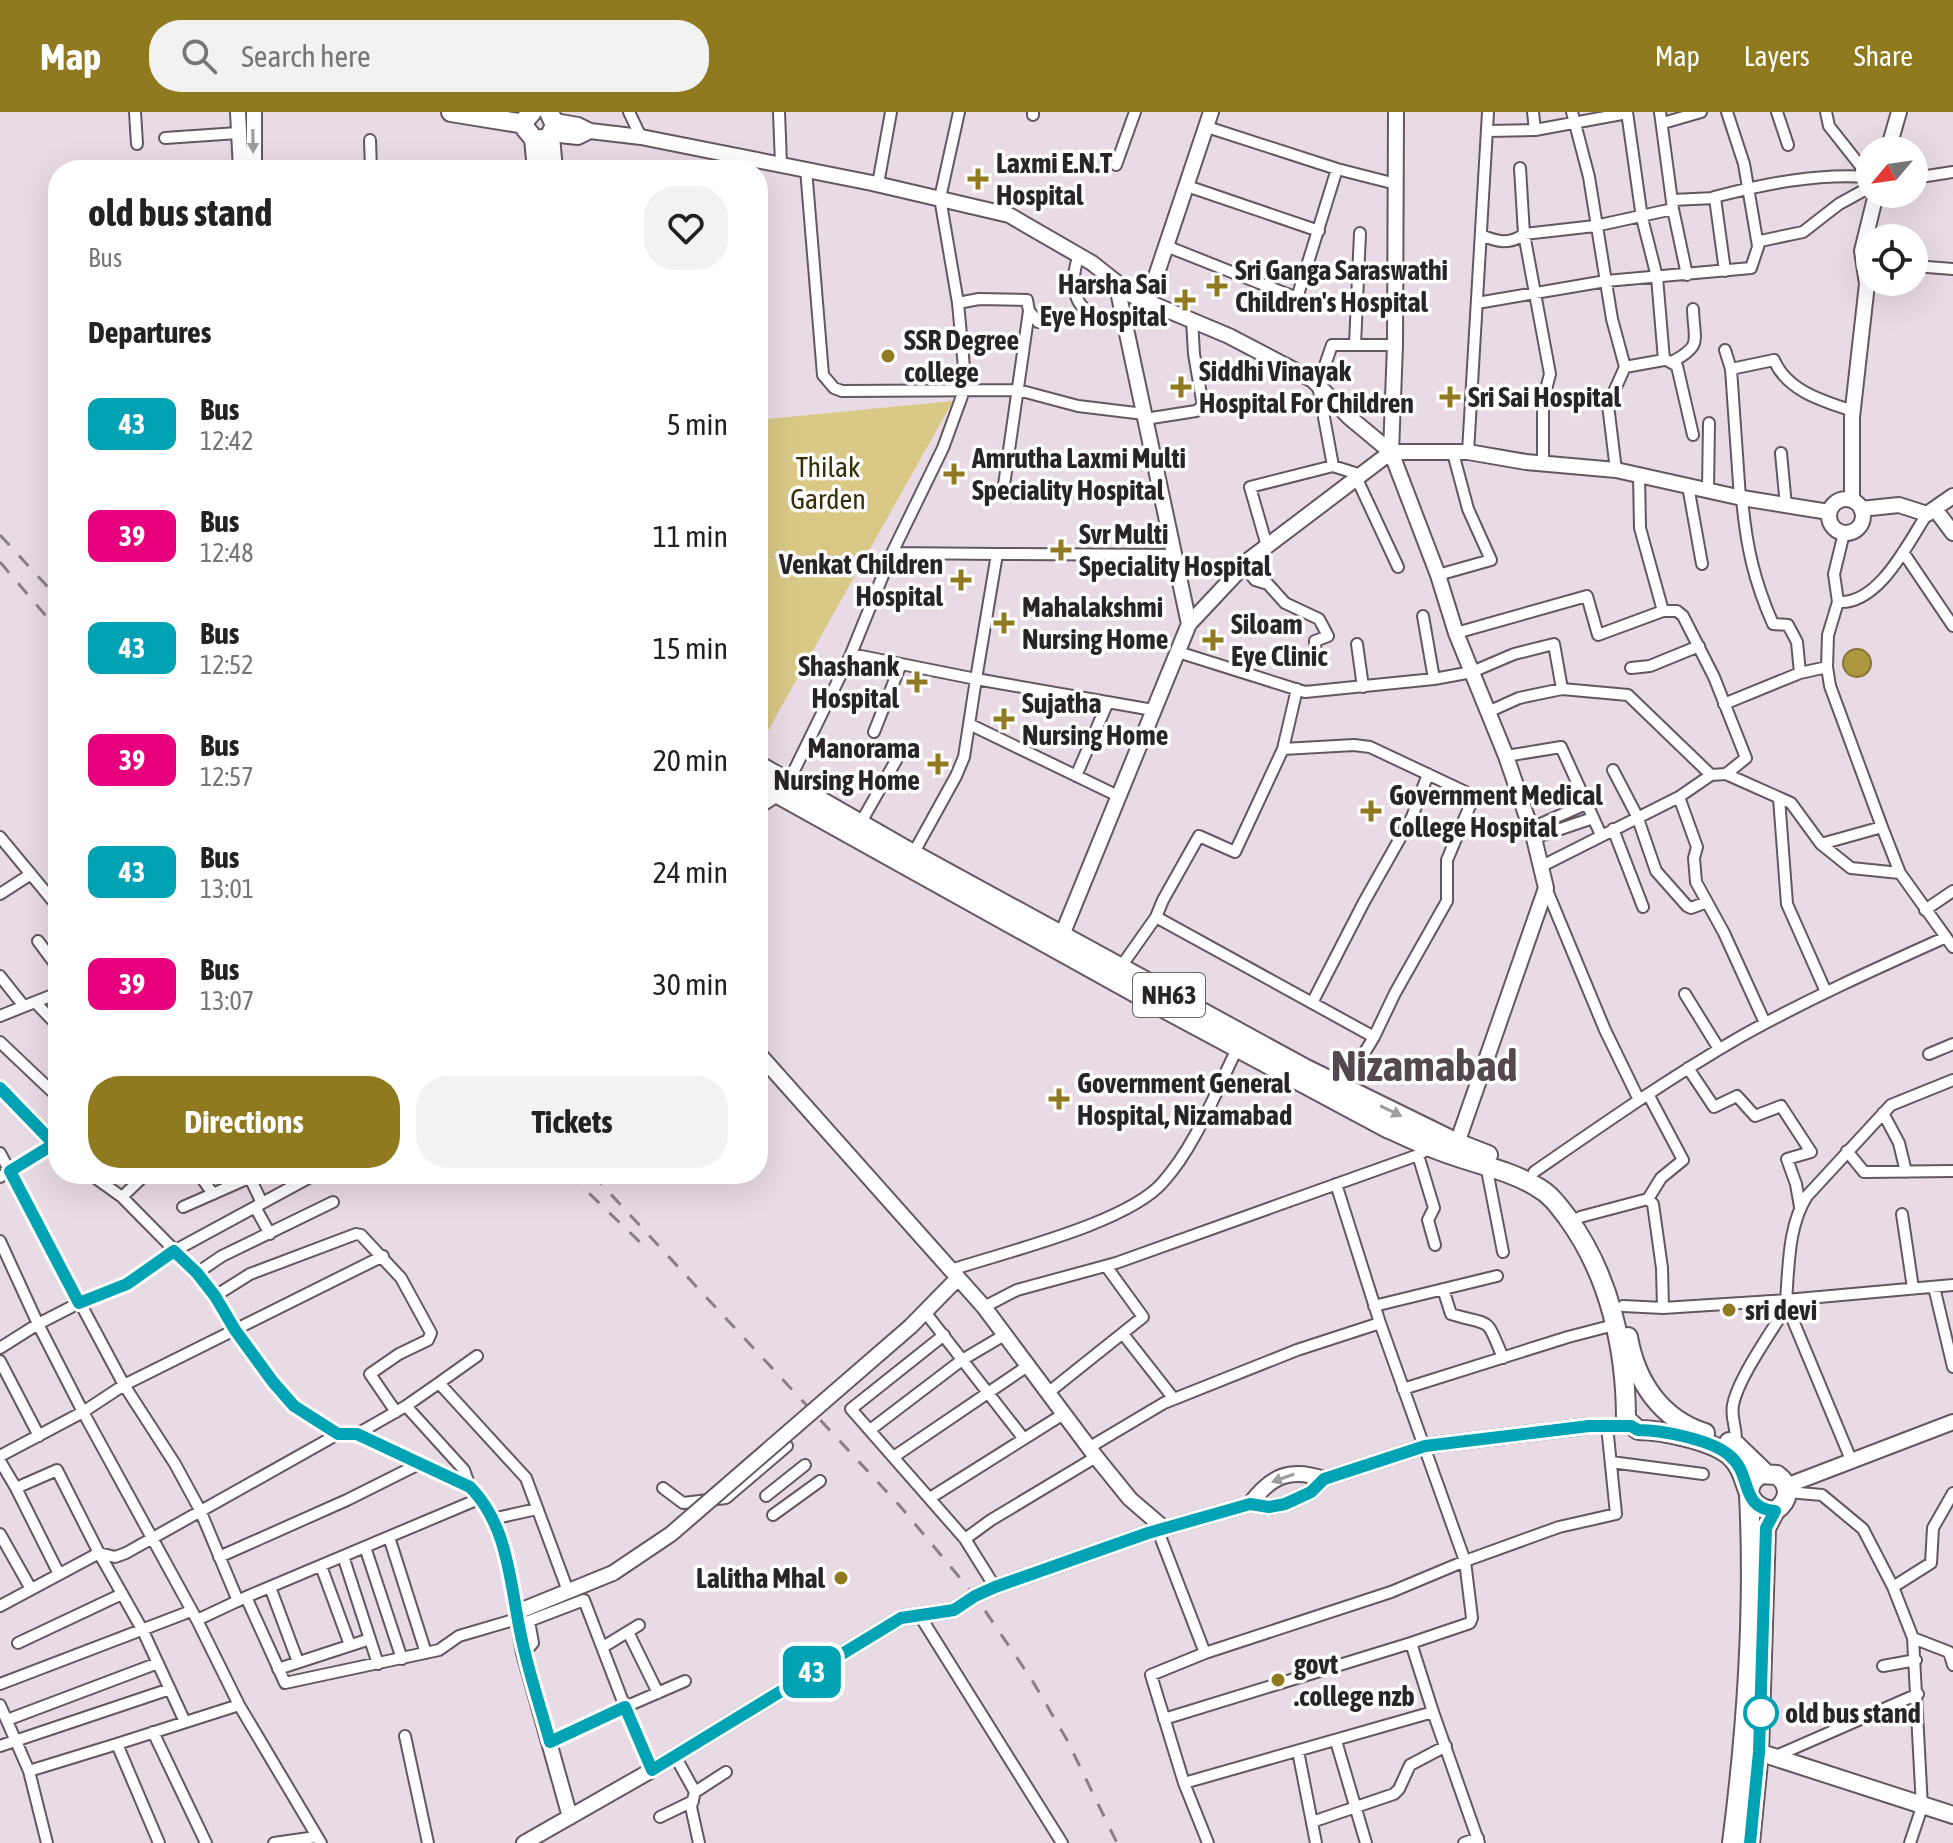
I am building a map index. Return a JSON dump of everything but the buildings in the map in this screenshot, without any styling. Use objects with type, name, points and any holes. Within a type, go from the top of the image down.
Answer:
[{"type":"highway","points":[[451,112],[536,121]]},
{"type":"highway","points":[[536,121],[537,160]]},
{"type":"highway","points":[[536,121],[550,160]]},
{"type":"highway","name":"NH63","points":[[768,774],[784,789],[1237,1049],[1389,1129],[1525,1179],[1551,1197],[1589,1250],[1607,1290],[1623,1368],[1626,1419],[1639,1428],[1733,1451]]},
{"type":"highway","name":"NH63","points":[[768,785],[784,789],[860,824],[1120,969],[1343,1088],[1441,1147],[1534,1172],[1556,1187],[1604,1255],[1623,1306],[1635,1365],[1657,1404],[1671,1417],[1733,1451],[1766,1474],[1777,1475],[1787,1489]]},
{"type":"highway","points":[[1626,1407],[1635,1398],[1643,1396],[1657,1404],[1658,1420],[1639,1428]]},
{"type":"highway","points":[[1733,1451],[1753,1504],[1763,1510],[1775,1511]]},
{"type":"highway","points":[[1732,1843],[1759,1752],[1749,1493],[1752,1482],[1760,1474],[1766,1474]]},
{"type":"highway","points":[[1750,1843],[1759,1752],[1765,1536],[1775,1511],[1782,1506],[1787,1489]]},
{"type":"main road","points":[[1759,1752],[1922,1807],[1949,1811]]},
{"type":"street","points":[[135,112],[137,144]]},
{"type":"street","points":[[238,112],[240,160]]},
{"type":"street","points":[[254,112],[254,160]]},
{"type":"street","points":[[629,112],[641,137]]},
{"type":"street","points":[[779,112],[781,164]]},
{"type":"street","points":[[878,184],[891,112]]},
{"type":"street","points":[[768,801],[784,789],[851,654],[892,553],[943,448],[963,391],[965,378],[958,303],[940,198],[959,112]]},
{"type":"street","points":[[1116,165],[1135,112]]},
{"type":"street","points":[[1438,575],[1491,560],[1468,509],[1461,453],[1477,303],[1488,112]]},
{"type":"street","points":[[1533,112],[1535,130]]},
{"type":"street","points":[[1488,131],[1535,130],[1573,118],[1627,112],[1642,218],[1657,277],[1668,360],[1677,366],[1693,435]]},
{"type":"street","points":[[1687,275],[1672,204],[1661,118],[1701,112]]},
{"type":"street","points":[[1727,112],[1741,150],[1758,246]]},
{"type":"street","points":[[1777,112],[1788,145]]},
{"type":"street","points":[[1826,112],[1829,126],[1856,160]]},
{"type":"street","points":[[1892,136],[1899,112]]},
{"type":"street","points":[[1393,113],[1396,184],[1391,452],[1438,575],[1456,633],[1506,756],[1532,833],[1546,888],[1605,1030],[1683,1160],[1661,1178],[1648,1199],[1580,1217]]},
{"type":"street","points":[[1573,118],[1589,177],[1612,319],[1625,367],[1608,405],[1616,470]]},
{"type":"street","points":[[1148,300],[1209,120],[1337,169],[1396,184]]},
{"type":"street","points":[[536,121],[578,125],[590,131],[641,137],[760,160]]},
{"type":"street","points":[[165,138],[238,133]]},
{"type":"street","points":[[370,140],[371,160]]},
{"type":"street","points":[[768,161],[1009,215],[1079,255],[1116,282],[1189,624]]},
{"type":"street","points":[[1520,168],[1524,234],[1550,374],[1543,401],[1543,464]]},
{"type":"street","points":[[806,169],[823,375],[842,391],[1018,390],[1078,406],[1145,417],[1196,411],[1203,406],[1192,320]]},
{"type":"street","points":[[1166,246],[1297,298],[1337,169]]},
{"type":"street","points":[[1928,176],[1953,172]]},
{"type":"street","points":[[1481,235],[1494,241],[1515,241],[1524,234],[1642,218],[1672,204],[1749,188],[1839,174],[1856,176]]},
{"type":"street","points":[[1187,186],[1319,231]]},
{"type":"street","points":[[1477,303],[1606,281],[1751,268],[1760,241],[1803,232],[1856,195]]},
{"type":"street","points":[[1714,197],[1725,271]]},
{"type":"street","points":[[1355,345],[1360,233]]},
{"type":"street","points":[[1079,255],[1073,279],[1079,301],[1090,313],[1123,319]]},
{"type":"street","points":[[1928,267],[1953,269]]},
{"type":"street","points":[[1117,289],[1229,336],[1318,385],[1349,417],[1391,452]]},
{"type":"street","points":[[1844,533],[1859,528],[1863,518],[1857,505],[1853,411],[1866,296]]},
{"type":"street","points":[[958,303],[979,299],[1027,300],[1029,311],[1004,485]]},
{"type":"street","points":[[1625,367],[1668,360],[1691,352],[1694,347],[1693,309]]},
{"type":"street","points":[[1029,311],[1038,322]]},
{"type":"street","points":[[1333,466],[1318,385],[1332,345],[1395,345]]},
{"type":"street","points":[[1725,350],[1731,369],[1747,549],[1759,593],[1773,624],[1788,625],[1797,642],[1800,673]]},
{"type":"street","points":[[1731,369],[1774,360],[1778,370],[1807,395],[1853,411]]},
{"type":"street","points":[[1708,490],[1709,423]]},
{"type":"street","points":[[1062,935],[1189,624],[1267,546],[1391,452],[1461,453],[1616,470],[1741,498],[1829,512]]},
{"type":"street","points":[[1781,453],[1786,506]]},
{"type":"street","points":[[1267,546],[1250,487],[1333,466],[1359,477],[1398,567]]},
{"type":"street","points":[[1639,475],[1640,528],[1663,611]]},
{"type":"street","points":[[1688,486],[1702,564]]},
{"type":"street","points":[[1838,602],[1847,603],[1875,586],[1893,570],[1931,512],[1953,496]]},
{"type":"street","points":[[1844,533],[1830,523],[1829,512],[1836,503],[1846,499],[1857,505],[1899,505],[1931,512],[1953,533]]},
{"type":"street","points":[[1844,533],[1834,574],[1838,602],[1828,635],[1830,686],[1900,873],[1953,947]]},
{"type":"street","points":[[1903,552],[1953,626]]},
{"type":"street","points":[[892,553],[1174,555]]},
{"type":"street","points":[[913,854],[956,776],[969,737],[997,554]]},
{"type":"street","points":[[1244,566],[1255,580],[1268,584],[1285,603],[1319,619],[1328,636],[1315,641],[1316,657]]},
{"type":"street","points":[[1456,633],[1587,596],[1598,635],[1663,611],[1682,613],[1746,758],[1726,774]]},
{"type":"street","points":[[1423,616],[1434,679]]},
{"type":"street","points":[[1357,644],[1363,687]]},
{"type":"street","points":[[1178,652],[1305,692],[1434,679],[1472,672],[1514,654],[1554,644],[1562,689]]},
{"type":"street","points":[[1631,668],[1650,666],[1699,646]]},
{"type":"street","points":[[851,654],[1153,710]]},
{"type":"street","points":[[874,732],[901,664]]},
{"type":"street","points":[[1724,704],[1800,673],[1827,667]]},
{"type":"street","points":[[1120,969],[1156,917],[1199,836],[1235,852],[1283,749],[1297,689]]},
{"type":"street","points":[[1488,712],[1519,698],[1562,689],[1628,695],[1711,775]]},
{"type":"street","points":[[1076,776],[1108,702]]},
{"type":"street","points":[[969,724],[1118,796]]},
{"type":"street","points":[[1283,749],[1370,747],[1474,796],[1447,860],[1447,901],[1343,1088]]},
{"type":"street","points":[[1506,756],[1561,747],[1601,835]]},
{"type":"street","points":[[860,824],[898,757]]},
{"type":"street","points":[[1613,770],[1637,816],[1657,872],[1687,906],[1691,908],[1707,902]]},
{"type":"street","points":[[1312,1003],[1412,817],[1428,774]]},
{"type":"street","points":[[1542,866],[1679,797],[1711,775],[1726,774],[1791,803],[1821,844],[1851,868],[1900,873]]},
{"type":"street","points":[[1679,797],[1697,847],[1694,858],[1696,882],[1765,1023]]},
{"type":"street","points":[[1779,798],[1787,904],[1826,992]]},
{"type":"street","points":[[1532,833],[1586,804]]},
{"type":"street","points":[[1532,833],[1593,818]]},
{"type":"street","points":[[1821,844],[1882,827]]},
{"type":"street","points":[[1613,829],[1643,907]]},
{"type":"street","points":[[0,837],[48,895]]},
{"type":"street","points":[[0,861],[12,853]]},
{"type":"street","points":[[0,894],[31,874]]},
{"type":"street","points":[[1435,1245],[1428,1220],[1434,1208],[1441,1147],[1546,888]]},
{"type":"street","points":[[1925,910],[1953,891]]},
{"type":"street","points":[[1156,917],[1374,1037]]},
{"type":"street","points":[[1534,1172],[1719,1049],[1826,992],[1944,938]]},
{"type":"street","points":[[38,941],[48,954]]},
{"type":"street","points":[[0,976],[23,1005]]},
{"type":"street","points":[[1685,994],[1719,1049]]},
{"type":"street","points":[[0,1016],[48,997]]},
{"type":"street","points":[[35,1002],[48,1016]]},
{"type":"street","points":[[0,1042],[48,1088]]},
{"type":"street","points":[[1929,1054],[1953,1044]]},
{"type":"street","points":[[0,1153],[5,1174],[124,1385],[175,1464],[200,1510],[219,1557],[285,1683],[443,1649],[459,1636],[517,1615],[613,1573],[671,1534],[911,1326],[954,1274],[1093,1223],[1144,1199],[1163,1183],[1186,1149],[1237,1049]]},
{"type":"street","points":[[768,1064],[984,1307],[1130,1499],[1162,1530],[1205,1653]]},
{"type":"street","points":[[1688,1068],[1714,1107],[1737,1096],[1755,1116],[1781,1106],[1811,1152],[1787,1159],[1800,1207]]},
{"type":"street","points":[[1733,1451],[1738,1433],[1732,1407],[1786,1303],[1793,1231],[1800,1207],[1891,1105],[1953,1080]]},
{"type":"street","points":[[0,1088],[48,1138]]},
{"type":"street","points":[[1883,1113],[1899,1143],[1906,1172]]},
{"type":"street","points":[[984,1307],[1017,1290],[1106,1266],[1441,1147]]},
{"type":"street","points":[[5,1174],[48,1150]]},
{"type":"street","points":[[1847,1151],[1864,1172],[1953,1171]]},
{"type":"street","points":[[1486,1165],[1503,1252]]},
{"type":"street","points":[[104,1184],[122,1197],[197,1273],[235,1330],[294,1406],[338,1434]]},
{"type":"street","points":[[122,1197],[134,1184]]},
{"type":"street","points":[[206,1184],[213,1194]]},
{"type":"street","points":[[183,1207],[236,1184]]},
{"type":"street","points":[[255,1184],[259,1205],[270,1234]]},
{"type":"street","points":[[0,1348],[79,1303],[127,1284],[174,1251],[297,1184]]},
{"type":"street","points":[[1164,1719],[1411,1643],[1470,1623],[1472,1618],[1465,1561],[1374,1306],[1336,1184]]},
{"type":"street","points":[[1648,1199],[1653,1204],[1662,1268],[1663,1308]]},
{"type":"street","points":[[197,1273],[222,1256],[333,1202]]},
{"type":"street","points":[[1902,1214],[1913,1288]]},
{"type":"street","points":[[215,1296],[250,1274],[356,1234],[366,1238],[417,1303],[431,1333],[428,1340],[399,1354],[370,1374],[464,1470],[470,1487]]},
{"type":"street","points":[[0,1241],[83,1412],[239,1705],[319,1840],[274,1843]]},
{"type":"street","points":[[59,1574],[0,1459],[124,1385],[383,1256]]},
{"type":"street","points":[[1049,1392],[1143,1317],[1106,1266]]},
{"type":"street","points":[[1374,1306],[1497,1276]]},
{"type":"street","points":[[1623,1306],[1663,1308],[1786,1303],[1953,1285]]},
{"type":"street","points":[[1934,1287],[1953,1367]]},
{"type":"street","points":[[1443,1289],[1451,1314],[1484,1321],[1490,1326],[1503,1358]]},
{"type":"street","points":[[1786,1303],[1852,1462]]},
{"type":"street","points":[[925,1312],[1024,1439]]},
{"type":"street","points":[[965,1539],[1174,1399],[1297,1350],[1380,1323]]},
{"type":"street","points":[[1403,1389],[1614,1325]]},
{"type":"street","points":[[870,1430],[962,1360],[1006,1334]]},
{"type":"street","points":[[1123,1334],[1174,1399]]},
{"type":"street","points":[[944,1335],[851,1409],[965,1539],[995,1587]]},
{"type":"street","points":[[357,1434],[401,1409],[477,1356]]},
{"type":"street","points":[[0,1361],[39,1436]]},
{"type":"street","points":[[895,1456],[1029,1365]]},
{"type":"street","points":[[439,1383],[526,1478],[568,1591]]},
{"type":"street","points":[[930,1498],[1065,1413]]},
{"type":"street","points":[[1787,1489],[1953,1422]]},
{"type":"street","points":[[524,1843],[652,1770],[901,1618],[954,1610],[995,1587],[1162,1530],[1250,1504],[1269,1507],[1285,1504],[1311,1492],[1324,1479],[1425,1446],[1589,1426],[1639,1428]]},
{"type":"street","points":[[1208,1843],[1184,1783],[1152,1672],[1391,1592],[1559,1527],[1614,1516],[1607,1426]]},
{"type":"street","points":[[0,1606],[99,1553],[115,1557],[152,1539],[338,1434],[357,1434],[470,1487],[481,1498],[499,1532],[524,1653],[570,1817]]},
{"type":"street","points":[[663,1488],[683,1503],[726,1498],[787,1446]]},
{"type":"street","points":[[1611,1462],[1703,1474]]},
{"type":"street","points":[[219,1557],[419,1464]]},
{"type":"street","points":[[766,1496],[805,1465]]},
{"type":"street","points":[[16,1488],[57,1470],[143,1631],[185,1722]]},
{"type":"street","points":[[1250,1504],[1264,1486],[1293,1474],[1304,1472],[1324,1479]]},
{"type":"street","points":[[773,1515],[820,1481]]},
{"type":"street","points":[[1787,1489],[1822,1495],[1863,1529],[1893,1587],[1913,1638],[1922,1807],[1910,1843]]},
{"type":"street","points":[[1893,1587],[1931,1563],[1933,1528],[1953,1493]]},
{"type":"street","points":[[0,1684],[143,1631],[242,1599],[481,1498]]},
{"type":"street","points":[[492,1519],[537,1509]]},
{"type":"street","points":[[0,1534],[31,1589]]},
{"type":"street","points":[[389,1537],[426,1653]]},
{"type":"street","points":[[365,1547],[402,1659]]},
{"type":"street","points":[[343,1556],[378,1664]]},
{"type":"street","points":[[321,1566],[350,1645]]},
{"type":"street","points":[[270,1587],[298,1662]]},
{"type":"street","points":[[18,1643],[122,1594]]},
{"type":"street","points":[[524,1653],[533,1643],[529,1621],[586,1601],[652,1770]]},
{"type":"street","points":[[920,1616],[1062,1843]]},
{"type":"street","points":[[603,1647],[639,1625]]},
{"type":"street","points":[[628,1632],[658,1693]]},
{"type":"street","points":[[1913,1638],[1951,1651],[1953,1665]]},
{"type":"street","points":[[278,1669],[370,1639]]},
{"type":"street","points":[[1411,1643],[1478,1840],[1464,1843]]},
{"type":"street","points":[[1883,1666],[1916,1660]]},
{"type":"street","points":[[7,1720],[158,1663]]},
{"type":"street","points":[[550,1742],[685,1681]]},
{"type":"street","points":[[0,1746],[170,1689]]},
{"type":"street","points":[[1759,1752],[1918,1694]]},
{"type":"street","points":[[0,1705],[29,1771],[47,1843]]},
{"type":"street","points":[[29,1771],[239,1705]]},
{"type":"street","points":[[1184,1783],[1433,1712]]},
{"type":"street","points":[[153,1732],[206,1843]]},
{"type":"street","points":[[405,1736],[428,1843]]},
{"type":"street","points":[[1336,1741],[1366,1843]]},
{"type":"street","points":[[117,1744],[159,1843]]},
{"type":"street","points":[[1312,1822],[1394,1794],[1410,1765],[1446,1746]]},
{"type":"street","points":[[1298,1751],[1316,1843]]},
{"type":"street","points":[[675,1756],[694,1796],[691,1807],[699,1843]]},
{"type":"street","points":[[660,1817],[726,1772]]},
{"type":"green space","name":"Thilak Garden","points":[[953,401],[768,730],[768,419]]},
{"type":"shaded area","points":[[1857,649],[1867,653],[1871,663],[1867,673],[1857,677],[1847,673],[1843,663],[1847,653]]},
{"type":"railway","points":[[0,535],[48,587]]},
{"type":"railway","points":[[0,562],[48,618]]},
{"type":"railway","points":[[579,1184],[646,1248]]},
{"type":"railway","points":[[601,1184],[900,1506],[975,1596],[1032,1680],[1067,1740],[1117,1843]]},
{"type":"bus line","name":"43","points":[[0,1088],[48,1138]]},
{"type":"bus line","name":"43","points":[[48,1148],[10,1171],[79,1303],[127,1284],[174,1251],[215,1296],[235,1330],[294,1406],[338,1434],[357,1434],[470,1487],[481,1498],[499,1532],[524,1653],[550,1742],[625,1707],[652,1770],[901,1618],[954,1610],[995,1587],[1148,1533],[1250,1504],[1269,1507],[1285,1504],[1311,1492],[1324,1479],[1425,1446],[1589,1426],[1631,1426],[1720,1449],[1731,1456],[1741,1470],[1753,1504],[1763,1510],[1775,1511],[1766,1528],[1759,1752],[1750,1843]]},
{"type":"place","name":"Laxmi E.N.T Hospital","points":[[978,179]]},
{"type":"place","name":"Sri Ganga Saraswathi Children's Hospital","points":[[1217,286]]},
{"type":"place","name":"Harsha Sai Eye Hospital","points":[[1185,300]]},
{"type":"place","name":"SSR Degree college","points":[[888,356]]},
{"type":"place","name":"Siddhi Vinayak Hospital For Children","points":[[1181,387]]},
{"type":"place","name":"Sri Sai Hospital","points":[[1450,397]]},
{"type":"place","name":"Amrutha Laxmi Multi Speciality Hospital","points":[[954,474]]},
{"type":"place","name":"Svr Multi Speciality Hospital","points":[[1061,550]]},
{"type":"place","name":"Venkat Children Hospital","points":[[961,580]]},
{"type":"place","name":"Mahalakshmi Nursing Home","points":[[1004,623]]},
{"type":"place","name":"Siloam Eye Clinic","points":[[1213,640]]},
{"type":"place","name":"Shashank Hospital","points":[[917,682]]},
{"type":"place","name":"Sujatha Nursing Home","points":[[1004,719]]},
{"type":"place","name":"Manorama Nursing Home","points":[[938,764]]},
{"type":"place","name":"Government Medical College Hospital","points":[[1371,811]]},
{"type":"place","name":"Government General Hospital, Nizamabad","points":[[1059,1099]]},
{"type":"place","name":"sri devi","points":[[1729,1310]]},
{"type":"place","name":"Lalitha Mhal","points":[[841,1578]]},
{"type":"place","name":"govt .college nzb","points":[[1278,1680]]},
{"type":"place","name":"old bus stand","points":[[1761,1713]]},
{"type":"district","name":"Nizamabad","points":[[1424,1066]]}]
